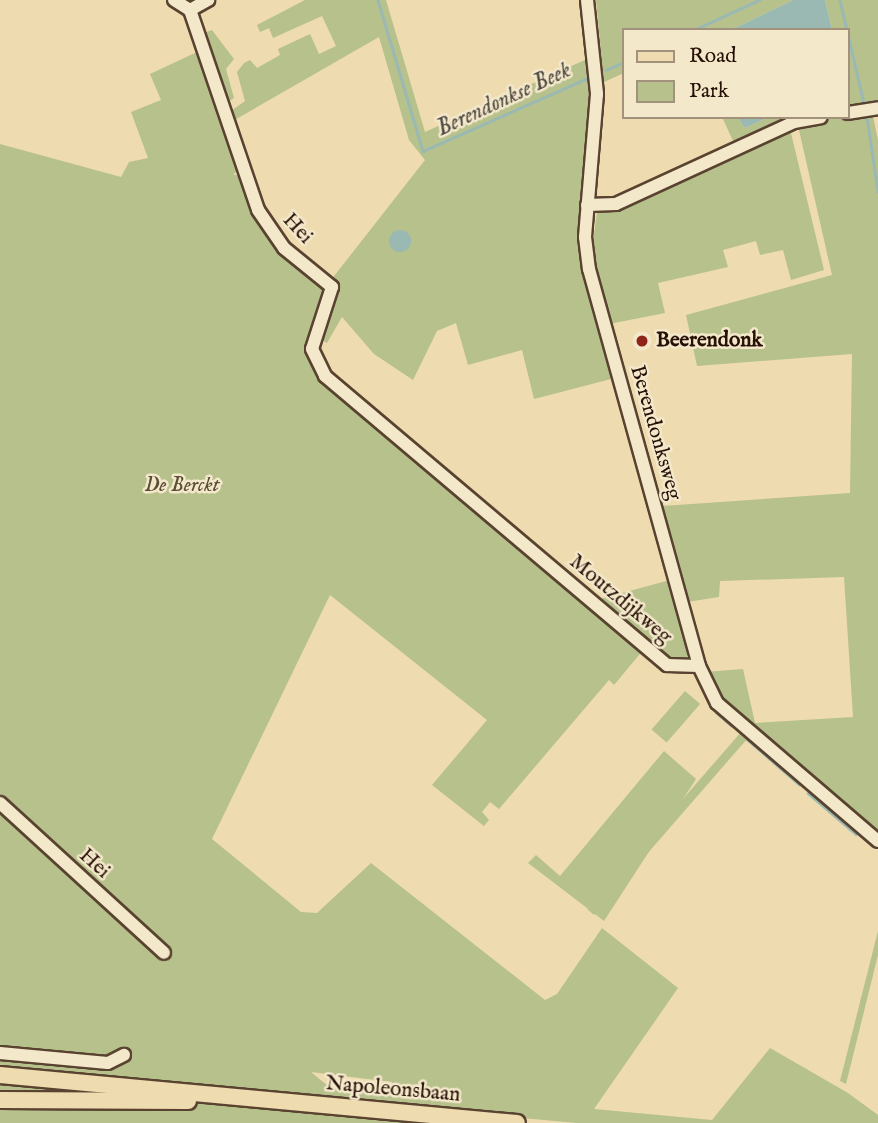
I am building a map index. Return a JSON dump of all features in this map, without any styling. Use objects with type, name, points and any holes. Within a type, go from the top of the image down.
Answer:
[{"type":"main road","name":"Napoleonsbaan","points":[[0,1075],[517,1123]]},
{"type":"main road","name":"Napoleonsbaan","points":[[0,1100],[264,1100]]},
{"type":"street","points":[[174,0],[190,10],[208,0]]},
{"type":"street","name":"Berendonksweg","points":[[587,0],[597,94],[587,205],[589,269],[699,666]]},
{"type":"street","name":"Hei","points":[[190,10],[258,210],[284,248],[332,287],[312,349],[316,363],[392,434]]},
{"type":"street","points":[[850,113],[878,108]]},
{"type":"street","points":[[587,205],[616,204],[794,122],[810,119]]},
{"type":"street","name":"Moutzdijkweg","points":[[392,434],[667,665],[699,666]]},
{"type":"street","points":[[699,666],[717,703],[878,841]]},
{"type":"street","name":"Hei","points":[[0,803],[164,953]]},
{"type":"street","points":[[0,1053],[108,1063],[124,1055]]},
{"type":"green space","points":[[305,0],[386,0],[425,132],[587,59],[589,115],[577,241],[611,379],[534,399],[522,350],[468,365],[456,323],[437,331],[413,380],[374,354],[342,317],[327,343],[320,339],[331,280],[425,160],[409,140],[379,37],[231,122],[228,113],[245,101],[237,72],[244,63],[250,60],[257,68],[280,55],[278,49],[310,34],[319,54],[336,46],[322,16],[273,38],[269,28],[260,32],[257,25]]},
{"type":"green space","points":[[596,0],[793,0],[735,28],[622,28],[622,74],[604,82]]},
{"type":"green space","points":[[825,0],[878,0],[878,102],[850,107],[850,28],[832,28]]},
{"type":"green space","points":[[212,30],[234,59],[226,69],[234,98],[225,104],[201,34]]},
{"type":"green space","name":"De Berckt","points":[[199,51],[240,170],[233,174],[242,177],[271,242],[327,283],[312,346],[322,367],[644,649],[614,685],[609,680],[499,809],[490,802],[482,812],[489,820],[484,826],[432,785],[487,720],[330,595],[212,839],[301,912],[317,913],[371,863],[545,1000],[557,994],[602,928],[678,988],[594,1109],[712,1120],[770,1048],[848,1093],[878,1115],[878,1123],[577,1123],[364,1104],[468,1123],[0,1123],[0,144],[121,177],[129,162],[148,158],[131,112],[161,100],[150,74]],"holes":[[[311,1072],[392,1082],[392,1091],[328,1086]]]},
{"type":"green space","points":[[872,111],[878,140],[878,830],[731,708],[705,672],[743,669],[755,723],[853,717],[844,577],[720,581],[719,597],[687,602],[663,506],[850,493],[852,354],[697,366],[686,315],[832,275],[799,130],[808,122],[850,119],[850,115]]},
{"type":"green space","points":[[723,119],[738,119],[745,128],[765,119],[790,119],[734,143]]},
{"type":"green space","points":[[790,129],[824,270],[791,280],[783,250],[760,255],[756,241],[723,250],[728,267],[658,283],[665,313],[609,324],[592,250],[597,212]]},
{"type":"green space","points":[[670,580],[689,648],[685,662],[673,661],[600,599]]},
{"type":"green space","points":[[685,691],[700,704],[667,743],[652,729]]},
{"type":"green space","points":[[742,731],[749,737],[594,915],[587,909]]},
{"type":"green space","points":[[664,751],[696,779],[604,921],[528,863],[536,855],[560,876]]},
{"type":"green space","points":[[878,931],[878,955],[846,1084],[840,1081]]},
{"type":"water","points":[[793,0],[825,0],[832,28],[735,28]]},
{"type":"water","points":[[738,119],[765,119],[745,128]]},
{"type":"water","points":[[400,230],[408,233],[411,241],[408,249],[400,252],[392,249],[389,241],[392,233]]},
{"type":"waterway","name":"Berendonkse Beek","points":[[378,0],[423,151],[588,78]]},
{"type":"waterway","name":"Berendonkse Beek","points":[[698,28],[759,0]]},
{"type":"waterway","points":[[840,0],[847,28]]},
{"type":"waterway","points":[[850,43],[864,103]]},
{"type":"waterway","name":"Berendonkse Beek","points":[[606,70],[622,63]]},
{"type":"waterway","points":[[867,117],[878,191]]},
{"type":"waterway","points":[[716,712],[731,725]]},
{"type":"waterway","points":[[747,739],[799,784]]},
{"type":"waterway","points":[[808,793],[856,834]]},
{"type":"place","name":"Beerendonk","points":[[642,341]]}]
